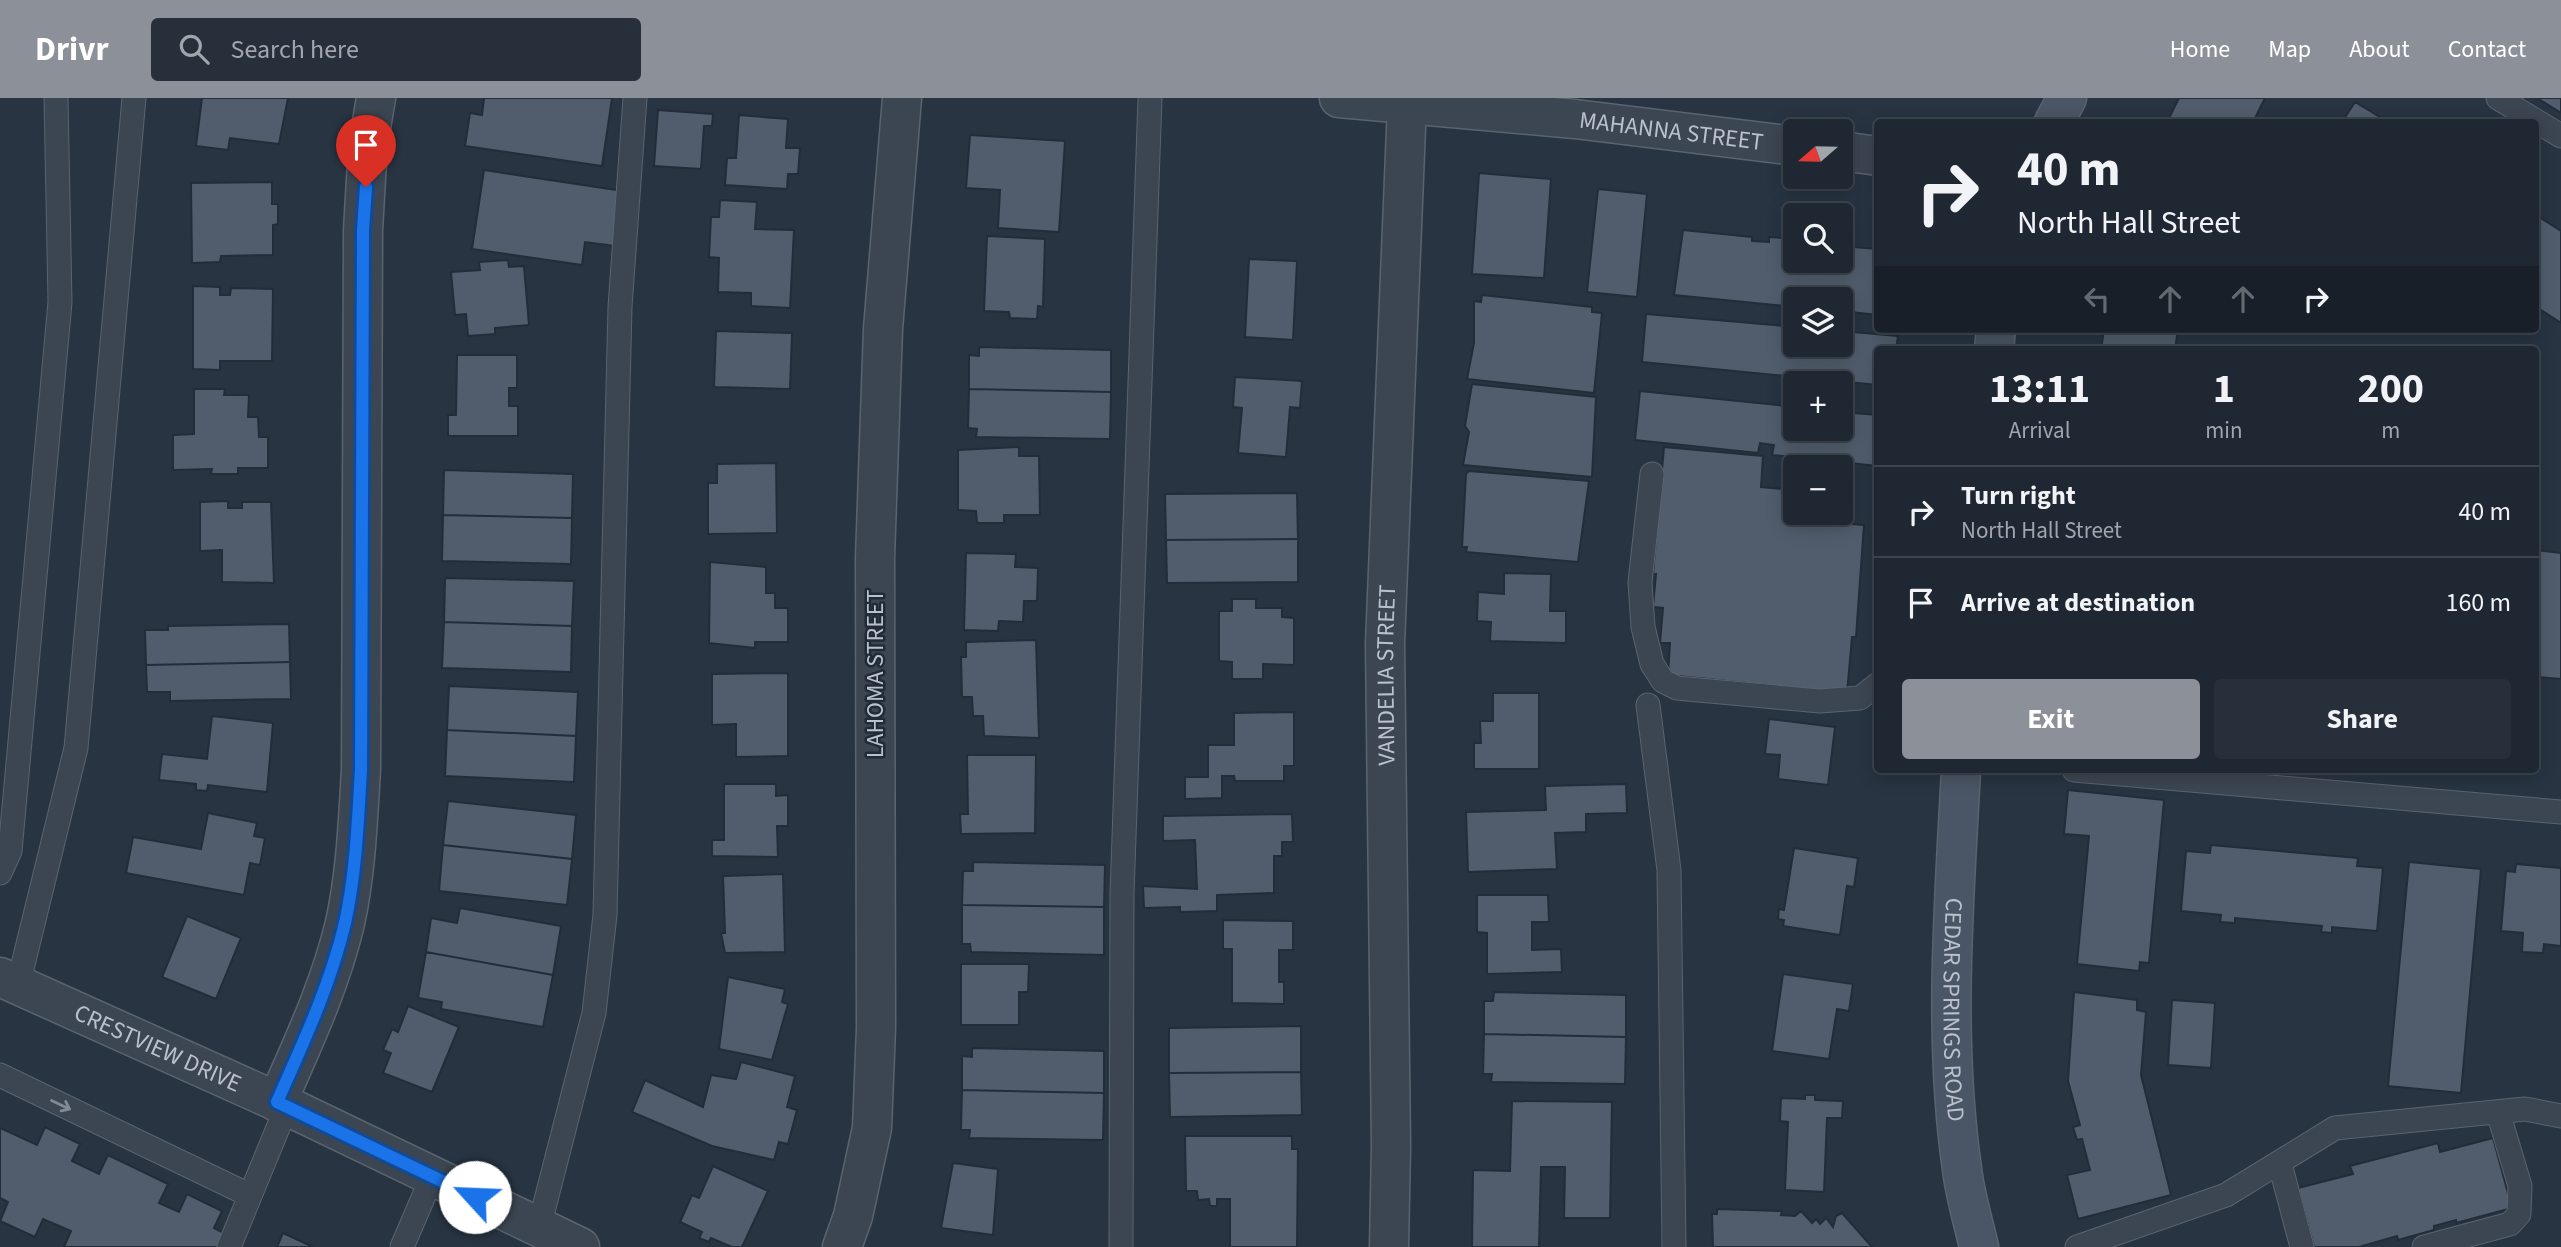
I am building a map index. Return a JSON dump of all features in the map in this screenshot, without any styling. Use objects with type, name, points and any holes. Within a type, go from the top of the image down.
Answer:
[{"type":"main road","name":"CEDAR SPRINGS ROAD","points":[[1961,773],[1951,970],[1954,1082],[1962,1170],[1979,1247]]},
{"type":"street","points":[[282,1104],[321,1003],[345,922],[357,843],[361,769],[363,230],[368,145],[376,98]]},
{"type":"street","name":"LAHOMA STREET","points":[[842,1247],[853,1216],[872,1128],[876,1028],[875,558],[883,329],[902,98]]},
{"type":"street","name":"MAHANNA STREET","points":[[1339,98],[1407,104],[1579,108],[1783,144]]},
{"type":"street","name":"VANDELIA STREET","points":[[1389,1247],[1391,1146],[1385,644],[1407,104]]},
{"type":"street","points":[[1853,153],[1874,155]]},
{"type":"street","name":"CRESTVIEW DRIVE","points":[[9,981],[282,1104],[580,1247]]},
{"type":"lane","points":[[0,873],[10,851],[60,302],[57,98]]},
{"type":"lane","points":[[9,981],[76,748],[134,98]]},
{"type":"lane","points":[[539,1227],[594,1013],[605,915],[620,307],[635,98]]},
{"type":"lane","points":[[1121,1247],[1122,894],[1150,98]]},
{"type":"lane","points":[[2498,98],[2533,119]]},
{"type":"lane","points":[[2539,123],[2561,136]]},
{"type":"lane","points":[[1652,474],[1640,582],[1643,627],[1653,664],[1663,681],[1677,688],[1820,701],[1860,698],[1874,687]]},
{"type":"lane","points":[[1648,705],[1669,870],[1674,1247]]},
{"type":"lane","points":[[2109,773],[2561,812]]},
{"type":"lane","points":[[0,1075],[249,1195]]},
{"type":"lane","points":[[229,1247],[282,1104]]},
{"type":"lane","points":[[2077,1247],[2226,1195],[2335,1128],[2525,1109],[2561,1116]]},
{"type":"lane","points":[[2424,1247],[2510,1224],[2519,1214],[2520,1186],[2498,1112]]},
{"type":"lane","points":[[2280,1164],[2302,1247]]},
{"type":"lane","points":[[402,1247],[432,1177]]},
{"type":"building","points":[[202,98],[288,98],[279,144],[230,138],[228,150],[196,146]]},
{"type":"building","points":[[484,98],[612,98],[602,166],[465,146],[470,113],[482,115]]},
{"type":"building","points":[[2179,98],[2265,98],[2254,119],[2168,119]]},
{"type":"building","points":[[2537,98],[2561,98],[2561,113]]},
{"type":"building","points":[[2355,102],[2383,119],[2344,119]]},
{"type":"building","points":[[658,110],[713,114],[712,126],[704,126],[701,169],[654,166]]},
{"type":"building","points":[[739,115],[788,119],[786,148],[800,148],[798,174],[788,174],[787,189],[725,185],[727,158],[736,158]]},
{"type":"building","points":[[970,135],[1065,141],[1059,232],[998,228],[1000,190],[966,188]]},
{"type":"building","points":[[484,170],[623,191],[615,246],[585,242],[582,265],[472,249]]},
{"type":"building","points":[[1479,173],[1551,179],[1544,278],[1472,274]]},
{"type":"building","points":[[272,182],[272,204],[278,204],[278,224],[273,225],[273,255],[221,256],[220,262],[192,263],[191,183]]},
{"type":"building","points":[[1598,189],[1647,194],[1637,297],[1587,292]]},
{"type":"building","points":[[720,200],[757,202],[755,229],[794,230],[790,308],[751,306],[751,293],[718,292],[719,258],[709,257],[711,217],[719,217]]},
{"type":"building","points":[[2539,217],[2561,231],[2561,323],[2539,309]]},
{"type":"building","points":[[1683,230],[1752,237],[1752,241],[1769,242],[1769,237],[1783,238],[1783,273],[1853,273],[1853,247],[1874,249],[1874,315],[1853,312],[1853,287],[1783,287],[1783,306],[1674,295]]},
{"type":"building","points":[[987,236],[1045,239],[1043,307],[1038,306],[1037,319],[1010,318],[1009,312],[984,311]]},
{"type":"building","points":[[1249,259],[1297,261],[1293,340],[1245,337]]},
{"type":"building","points":[[508,260],[509,267],[524,266],[529,325],[495,328],[495,334],[468,336],[466,314],[455,315],[451,272],[480,270],[479,262]]},
{"type":"building","points":[[193,286],[220,287],[220,295],[230,295],[231,288],[273,289],[272,361],[220,361],[220,370],[193,369]]},
{"type":"building","points":[[1482,295],[1592,307],[1592,312],[1602,313],[1594,393],[1467,379],[1474,343],[1474,301],[1481,302]]},
{"type":"building","points":[[1646,314],[1783,326],[1783,357],[1853,357],[1853,332],[1898,336],[1897,346],[1874,346],[1874,385],[1853,383],[1853,371],[1783,371],[1783,376],[1642,362]]},
{"type":"building","points":[[716,331],[792,333],[790,389],[714,387]]},
{"type":"building","points":[[2103,333],[2177,333],[2176,346],[2102,346]]},
{"type":"building","points":[[979,347],[1111,350],[1111,392],[969,389],[969,355],[979,356]]},
{"type":"building","points":[[457,355],[517,355],[517,388],[509,388],[509,406],[518,406],[518,436],[448,436],[448,415],[456,415]]},
{"type":"building","points":[[1235,377],[1302,381],[1300,408],[1290,407],[1286,457],[1238,453],[1242,408],[1233,407]]},
{"type":"building","points":[[1472,384],[1596,397],[1592,477],[1463,465],[1469,432],[1465,426]]},
{"type":"building","points":[[194,389],[225,389],[224,395],[249,395],[248,417],[258,417],[259,437],[268,437],[268,468],[238,468],[238,474],[211,474],[212,469],[173,470],[173,435],[194,434]]},
{"type":"building","points":[[969,389],[1111,392],[1110,439],[976,437],[977,429],[968,428]]},
{"type":"building","points":[[1640,391],[1783,406],[1783,441],[1853,441],[1853,413],[1874,415],[1874,466],[1853,463],[1853,455],[1772,455],[1774,445],[1760,443],[1758,453],[1635,440]]},
{"type":"building","points":[[1019,447],[1019,456],[1039,456],[1040,515],[1004,515],[1004,523],[977,523],[976,511],[958,510],[958,450]]},
{"type":"building","points":[[1664,447],[1763,456],[1761,487],[1783,489],[1783,525],[1864,525],[1856,637],[1852,637],[1847,693],[1668,675],[1670,643],[1660,643],[1663,608],[1653,607],[1656,574],[1653,574]]},
{"type":"building","points":[[776,463],[777,533],[708,534],[708,483],[717,483],[717,464]]},
{"type":"building","points":[[444,470],[573,474],[572,518],[443,515]]},
{"type":"building","points":[[1469,471],[1589,481],[1578,562],[1466,552],[1467,547],[1462,547],[1466,474]]},
{"type":"building","points":[[1297,493],[1298,539],[1166,540],[1165,494]]},
{"type":"building","points":[[228,501],[228,508],[242,508],[242,502],[271,502],[274,583],[222,582],[222,550],[200,551],[200,502]]},
{"type":"building","points":[[443,515],[572,518],[571,564],[442,561]]},
{"type":"building","points":[[1298,539],[1298,582],[1167,583],[1166,540]]},
{"type":"building","points":[[2539,550],[2561,553],[2561,679],[2539,677]]},
{"type":"building","points":[[966,553],[1016,554],[1015,567],[1038,568],[1037,601],[1024,601],[1023,622],[999,621],[998,631],[964,630]]},
{"type":"building","points":[[710,562],[766,567],[766,593],[775,593],[775,608],[788,608],[788,642],[755,642],[755,648],[709,643]]},
{"type":"building","points":[[1504,573],[1551,574],[1550,611],[1566,611],[1566,643],[1490,641],[1491,622],[1477,621],[1478,592],[1504,594]]},
{"type":"building","points":[[445,578],[574,581],[572,626],[444,622]]},
{"type":"building","points":[[1232,599],[1256,599],[1256,608],[1282,608],[1282,617],[1294,618],[1294,665],[1263,664],[1263,679],[1232,679],[1232,662],[1219,661],[1219,611],[1232,611]]},
{"type":"building","points":[[444,622],[572,626],[571,672],[442,668]]},
{"type":"building","points":[[289,624],[290,662],[146,665],[145,630],[168,630],[168,626]]},
{"type":"building","points":[[1036,640],[1039,738],[984,736],[983,716],[973,716],[972,697],[962,697],[961,657],[966,657],[966,642]]},
{"type":"building","points":[[290,662],[291,699],[170,701],[170,692],[147,692],[146,665]]},
{"type":"building","points":[[788,673],[788,756],[736,757],[736,724],[712,725],[712,674]]},
{"type":"building","points":[[449,686],[578,692],[576,736],[447,730]]},
{"type":"building","points":[[1493,693],[1539,693],[1539,769],[1474,769],[1474,743],[1481,743],[1480,721],[1493,721]]},
{"type":"building","points":[[1294,712],[1294,766],[1284,766],[1284,781],[1235,781],[1234,776],[1222,776],[1222,798],[1185,799],[1185,777],[1208,777],[1208,745],[1234,745],[1234,713]]},
{"type":"building","points":[[212,716],[273,723],[267,792],[208,785],[207,791],[196,790],[196,784],[159,780],[162,754],[207,759]]},
{"type":"building","points":[[1769,719],[1835,727],[1828,785],[1778,779],[1780,755],[1765,754]]},
{"type":"building","points":[[447,730],[576,736],[574,782],[445,776]]},
{"type":"building","points":[[967,755],[1036,755],[1035,833],[961,834],[960,814],[968,814]]},
{"type":"building","points":[[724,784],[776,784],[776,796],[788,795],[788,826],[777,826],[778,857],[712,856],[712,840],[724,840]]},
{"type":"building","points":[[1626,784],[1627,813],[1586,814],[1586,832],[1555,833],[1557,869],[1468,872],[1466,812],[1546,810],[1545,786]]},
{"type":"building","points":[[2068,790],[2164,800],[2149,963],[2140,962],[2139,971],[2077,964],[2089,836],[2064,834]]},
{"type":"building","points":[[448,801],[576,815],[572,859],[443,845]]},
{"type":"building","points":[[208,813],[257,823],[254,836],[265,838],[260,865],[250,863],[244,895],[126,873],[133,837],[201,849]]},
{"type":"building","points":[[1292,814],[1293,842],[1282,842],[1282,856],[1274,856],[1274,893],[1217,895],[1217,911],[1180,912],[1180,907],[1144,908],[1143,886],[1197,889],[1195,840],[1163,841],[1163,816]]},
{"type":"building","points":[[443,845],[572,859],[567,905],[439,891]]},
{"type":"building","points":[[2211,845],[2358,858],[2357,866],[2383,868],[2377,931],[2332,927],[2332,933],[2321,932],[2322,926],[2235,918],[2235,923],[2220,922],[2221,915],[2181,911],[2186,851],[2210,853]]},
{"type":"building","points":[[1794,848],[1858,858],[1854,887],[1847,886],[1840,935],[1783,926],[1784,920],[1778,919],[1779,909],[1784,910]]},
{"type":"building","points":[[973,862],[1105,865],[1104,907],[962,905],[963,871],[973,871]]},
{"type":"building","points":[[2409,862],[2481,869],[2461,1093],[2388,1086]]},
{"type":"building","points":[[2516,864],[2561,868],[2561,946],[2544,944],[2543,953],[2522,952],[2523,933],[2501,931],[2506,871],[2515,872]]},
{"type":"building","points":[[783,874],[785,952],[725,953],[721,933],[725,933],[723,876]]},
{"type":"building","points":[[1477,895],[1548,895],[1549,922],[1532,922],[1532,950],[1561,949],[1562,972],[1487,974],[1487,933],[1477,932]]},
{"type":"building","points":[[962,905],[1104,907],[1104,955],[971,952],[970,944],[962,944]]},
{"type":"building","points":[[460,908],[561,926],[553,975],[426,952],[431,918],[457,923]]},
{"type":"building","points":[[187,916],[241,938],[216,999],[162,977]]},
{"type":"building","points":[[1223,920],[1293,921],[1293,950],[1279,950],[1279,982],[1284,982],[1284,1004],[1232,1003],[1232,949],[1223,949]]},
{"type":"building","points":[[426,952],[553,975],[543,1027],[441,1009],[442,1002],[418,998]]},
{"type":"building","points":[[961,964],[1029,964],[1028,992],[1019,992],[1019,1025],[961,1025]]},
{"type":"building","points":[[1783,974],[1853,984],[1849,1011],[1837,1009],[1829,1059],[1772,1051]]},
{"type":"building","points":[[728,977],[785,989],[782,1002],[788,1004],[772,1060],[719,1049]]},
{"type":"building","points":[[1494,992],[1626,995],[1626,1037],[1484,1034],[1484,1001],[1493,1001]]},
{"type":"building","points":[[2074,992],[2137,1000],[2137,1010],[2146,1012],[2141,1075],[2171,1195],[2078,1219],[2067,1175],[2090,1170],[2082,1139],[2077,1140],[2073,1127],[2080,1125],[2068,1081]]},
{"type":"building","points":[[2172,1000],[2215,1003],[2211,1068],[2168,1065]]},
{"type":"building","points":[[408,1006],[459,1027],[432,1092],[383,1073],[391,1053],[383,1050],[392,1029],[398,1032]]},
{"type":"building","points":[[1301,1026],[1301,1072],[1169,1073],[1169,1028]]},
{"type":"building","points":[[1484,1034],[1626,1037],[1625,1084],[1491,1082],[1492,1074],[1483,1074]]},
{"type":"building","points":[[972,1048],[1104,1051],[1104,1093],[962,1090],[962,1056],[972,1057]]},
{"type":"building","points":[[741,1062],[795,1076],[787,1107],[797,1110],[788,1144],[779,1142],[774,1160],[712,1146],[632,1112],[645,1080],[703,1107],[711,1075],[736,1079]]},
{"type":"building","points":[[1301,1072],[1302,1115],[1170,1117],[1169,1073]]},
{"type":"building","points":[[962,1090],[1104,1093],[1103,1140],[969,1138],[970,1130],[961,1130]]},
{"type":"building","points":[[1805,1095],[1815,1095],[1815,1100],[1843,1101],[1842,1118],[1827,1118],[1824,1192],[1785,1190],[1788,1122],[1780,1121],[1781,1098],[1805,1099]]},
{"type":"building","points":[[1512,1101],[1612,1102],[1610,1218],[1564,1218],[1565,1167],[1541,1167],[1539,1247],[1472,1247],[1473,1170],[1510,1171]]},
{"type":"building","points":[[45,1127],[80,1144],[72,1161],[99,1174],[108,1155],[168,1184],[159,1203],[179,1212],[187,1194],[222,1211],[214,1228],[224,1233],[218,1247],[64,1247],[71,1231],[43,1219],[35,1237],[0,1221],[8,1202],[0,1198],[0,1128],[37,1145]]},
{"type":"building","points":[[1185,1136],[1292,1136],[1292,1149],[1298,1149],[1297,1247],[1230,1247],[1230,1199],[1217,1199],[1217,1206],[1210,1206],[1209,1199],[1198,1200],[1197,1191],[1186,1191]]},
{"type":"building","points":[[2493,1138],[2512,1208],[2434,1226],[2434,1230],[2398,1240],[2397,1236],[2359,1247],[2314,1247],[2298,1188],[2353,1174],[2350,1166],[2438,1143],[2440,1152]]},
{"type":"building","points":[[953,1163],[998,1169],[993,1235],[941,1228]]},
{"type":"building","points":[[713,1166],[768,1191],[742,1247],[732,1247],[711,1238],[709,1242],[699,1238],[702,1232],[680,1222],[692,1195],[699,1198]]},
{"type":"building","points":[[1717,1209],[1782,1211],[1781,1215],[1795,1216],[1801,1211],[1812,1223],[1816,1219],[1820,1224],[1826,1218],[1833,1227],[1836,1216],[1842,1213],[1872,1247],[1713,1247],[1712,1214],[1717,1214]]},
{"type":"building","points":[[283,1233],[313,1247],[277,1247]]},
{"type":"route","points":[[366,187],[363,230],[361,769],[357,843],[345,922],[321,1003],[277,1102],[475,1197]]}]
